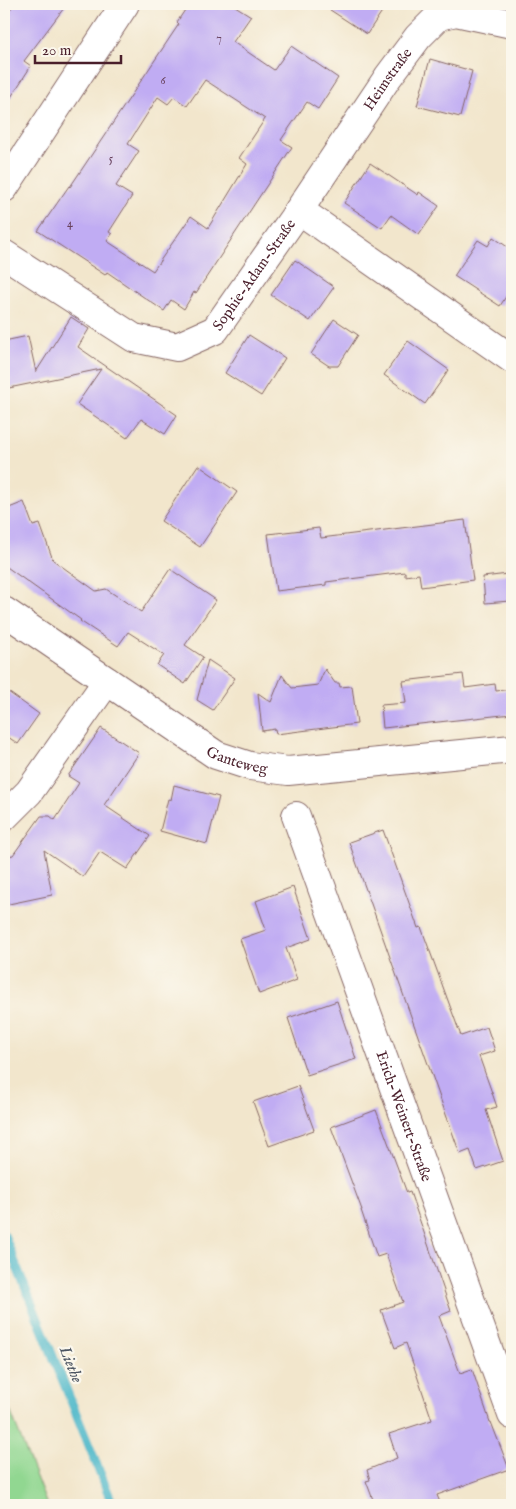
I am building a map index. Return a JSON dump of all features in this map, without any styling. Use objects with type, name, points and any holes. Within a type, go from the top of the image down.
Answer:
[{"type":"street","points":[[4,188],[126,4]]},
{"type":"street","name":"Heimstraße","points":[[299,210],[388,77],[418,37],[438,16],[456,12],[512,24]]},
{"type":"street","name":"Sophie-Adam-Straße","points":[[4,254],[134,338],[178,347],[215,330],[299,210],[512,359]]},
{"type":"street","name":"Ganteweg","points":[[4,611],[216,756],[250,766],[288,771],[512,749]]},
{"type":"street","points":[[4,817],[29,792],[107,681]]},
{"type":"street","name":"Erich-Weinert-Straße","points":[[296,816],[512,1415]]},
{"type":"green space","points":[[4,1395],[47,1505],[4,1505]]},
{"type":"building","points":[[14,4],[67,4],[24,61],[31,66],[4,108],[4,18]]},
{"type":"building","points":[[189,4],[232,4],[251,16],[233,42],[274,70],[291,46],[338,78],[318,109],[307,102],[281,140],[292,147],[196,293],[194,292],[184,309],[171,300],[164,311],[107,272],[105,275],[38,231],[70,187],[179,24],[177,22]],"holes":[[[205,80],[265,119],[239,158],[247,164],[208,228],[191,216],[153,271],[107,241],[112,234],[109,232],[132,196],[116,186],[139,151],[128,144],[158,97],[168,104],[174,97],[187,106]]]},
{"type":"building","points":[[321,4],[387,4],[367,34]]},
{"type":"building","points":[[430,59],[472,71],[460,117],[417,106]]},
{"type":"building","points":[[370,163],[418,195],[419,192],[439,206],[419,235],[391,215],[382,228],[344,203]]},
{"type":"building","points":[[493,237],[512,250],[512,287],[500,306],[454,276],[478,240],[488,246]]},
{"type":"building","points":[[295,260],[334,287],[310,321],[271,295]]},
{"type":"building","points":[[71,317],[89,329],[78,347],[177,415],[165,434],[141,419],[127,438],[77,404],[101,369],[4,389],[4,341],[28,336],[36,372]]},
{"type":"building","points":[[334,319],[358,335],[338,366],[329,366],[311,354]]},
{"type":"building","points":[[249,335],[285,358],[261,396],[225,373]]},
{"type":"building","points":[[408,341],[449,370],[425,404],[384,375]]},
{"type":"building","points":[[198,465],[237,492],[200,547],[161,521]]},
{"type":"building","points":[[24,502],[33,526],[40,524],[53,560],[96,591],[106,589],[141,612],[170,569],[216,600],[185,645],[203,657],[185,684],[157,665],[164,655],[128,632],[118,646],[80,621],[4,565],[4,510]]},
{"type":"building","points":[[465,520],[473,580],[421,587],[419,574],[405,576],[405,572],[326,582],[326,585],[276,591],[268,534],[319,528],[321,538]]},
{"type":"building","points":[[508,574],[510,601],[485,603],[483,577]]},
{"type":"building","points":[[208,660],[235,678],[213,710],[197,700]]},
{"type":"building","points":[[325,669],[335,683],[339,683],[340,687],[352,686],[357,724],[276,734],[275,729],[262,731],[258,693],[271,702],[282,675],[292,688],[318,685]]},
{"type":"building","points":[[463,674],[465,688],[495,684],[496,691],[512,689],[512,714],[383,728],[381,705],[406,703],[403,681]]},
{"type":"building","points":[[4,689],[39,714],[18,744],[4,734]]},
{"type":"building","points":[[101,728],[139,753],[104,805],[150,836],[127,869],[100,852],[83,877],[44,850],[52,895],[4,905],[4,857],[13,855],[41,816],[50,816],[55,820],[79,783],[68,776]]},
{"type":"building","points":[[174,785],[219,797],[207,844],[160,831],[168,799],[171,800]]},
{"type":"building","points":[[383,830],[418,928],[421,927],[461,1036],[487,1027],[495,1051],[479,1056],[497,1107],[486,1110],[503,1161],[477,1170],[470,1150],[460,1154],[349,842]]},
{"type":"building","points":[[293,887],[311,939],[286,948],[297,980],[259,994],[240,939],[266,930],[256,901]]},
{"type":"building","points":[[337,1001],[356,1059],[307,1075],[288,1018]]},
{"type":"building","points":[[298,1086],[314,1130],[269,1146],[253,1102]]},
{"type":"building","points":[[376,1110],[407,1193],[410,1192],[451,1311],[439,1316],[460,1373],[472,1369],[490,1422],[509,1469],[437,1495],[441,1505],[375,1505],[366,1481],[370,1480],[367,1470],[397,1458],[389,1434],[432,1420],[406,1343],[395,1348],[381,1310],[403,1302],[386,1254],[377,1257],[362,1210],[331,1127]]},
{"type":"waterway","name":"Liethe","points":[[4,1235],[113,1505]]}]
